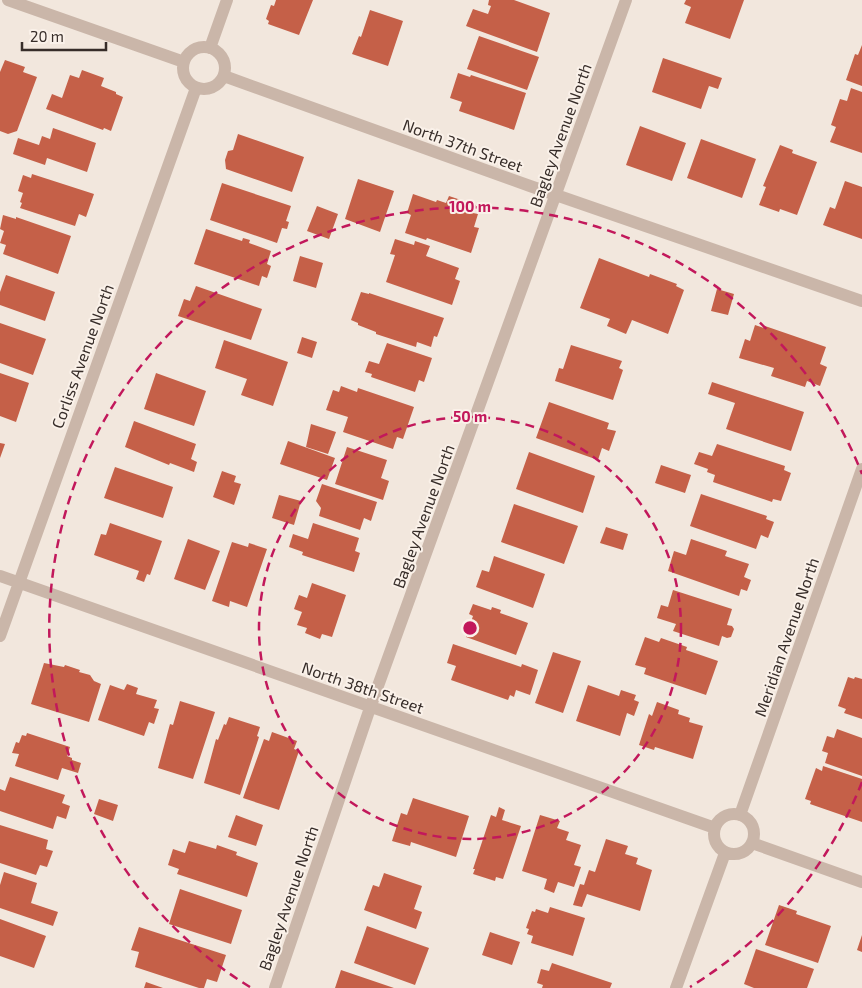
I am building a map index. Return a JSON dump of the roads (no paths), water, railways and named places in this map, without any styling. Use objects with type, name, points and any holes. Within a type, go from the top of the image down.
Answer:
[{"type":"street","points":[[8,0],[184,62]]},
{"type":"street","points":[[210,48],[227,0]]},
{"type":"street","name":"Bagley Avenue North","points":[[275,988],[370,708],[626,0]]},
{"type":"street","points":[[196,48],[210,48],[220,54],[224,60],[224,76],[212,88],[196,88],[186,80],[183,73],[184,62],[189,53],[196,48]]},
{"type":"street","name":"North 37th Street","points":[[224,76],[556,195],[862,301]]},
{"type":"street","name":"Corliss Avenue North","points":[[0,636],[196,88]]},
{"type":"street","name":"Meridian Avenue North","points":[[740,815],[862,469]]},
{"type":"street","name":"North 38th Street","points":[[0,576],[370,708],[715,828]]},
{"type":"street","points":[[731,814],[740,815],[753,826],[752,843],[746,850],[740,853],[725,853],[714,839],[715,828],[719,820],[725,816],[731,814]]},
{"type":"street","points":[[752,843],[862,882]]},
{"type":"street","points":[[676,988],[725,853]]}]
